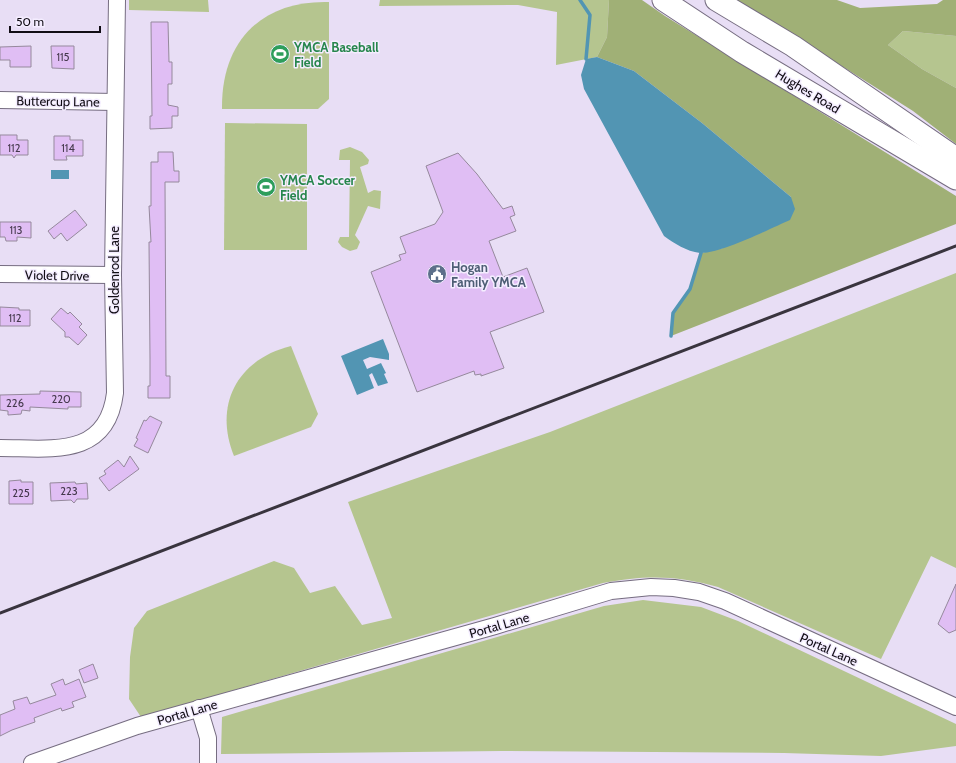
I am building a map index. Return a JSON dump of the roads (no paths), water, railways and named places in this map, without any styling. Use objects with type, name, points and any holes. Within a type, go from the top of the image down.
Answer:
[{"type":"main road","name":"Hughes Road","points":[[663,0],[742,52],[956,179]]},
{"type":"main road","name":"Hughes Road","points":[[716,0],[793,46],[956,158]]},
{"type":"street","name":"Goldenrod Lane","points":[[0,448],[65,448],[86,442],[103,427],[113,407],[115,393],[113,275],[117,0]]},
{"type":"street","name":"Buttercup Lane","points":[[0,100],[115,102]]},
{"type":"street","name":"Violet Drive","points":[[0,274],[113,275]]},
{"type":"street","name":"Portal Lane","points":[[32,763],[137,726],[199,708],[495,626],[611,591],[651,587],[699,592],[726,601],[956,707]]},
{"type":"street","points":[[199,708],[208,738],[208,763]]},
{"type":"water","points":[[597,57],[634,71],[702,123],[791,197],[795,209],[790,220],[758,235],[720,250],[709,252],[700,253],[690,251],[664,236],[584,89],[581,75],[586,59]]},
{"type":"water","points":[[51,170],[69,170],[69,179],[51,179]]},
{"type":"water","points":[[383,339],[389,354],[389,360],[370,357],[363,360],[367,369],[381,363],[386,373],[384,374],[388,383],[378,386],[372,373],[369,375],[374,388],[357,395],[341,356]]},
{"type":"waterway","points":[[580,0],[590,15],[586,59]]},
{"type":"waterway","points":[[671,336],[673,313],[690,289],[701,253]]},
{"type":"railway","points":[[0,613],[956,246]]},
{"type":"place","name":"YMCA Baseball Field","points":[[280,54]]},
{"type":"place","name":"YMCA Soccer Field","points":[[266,187]]},
{"type":"place","name":"Hogan Family YMCA","points":[[437,274]]}]
